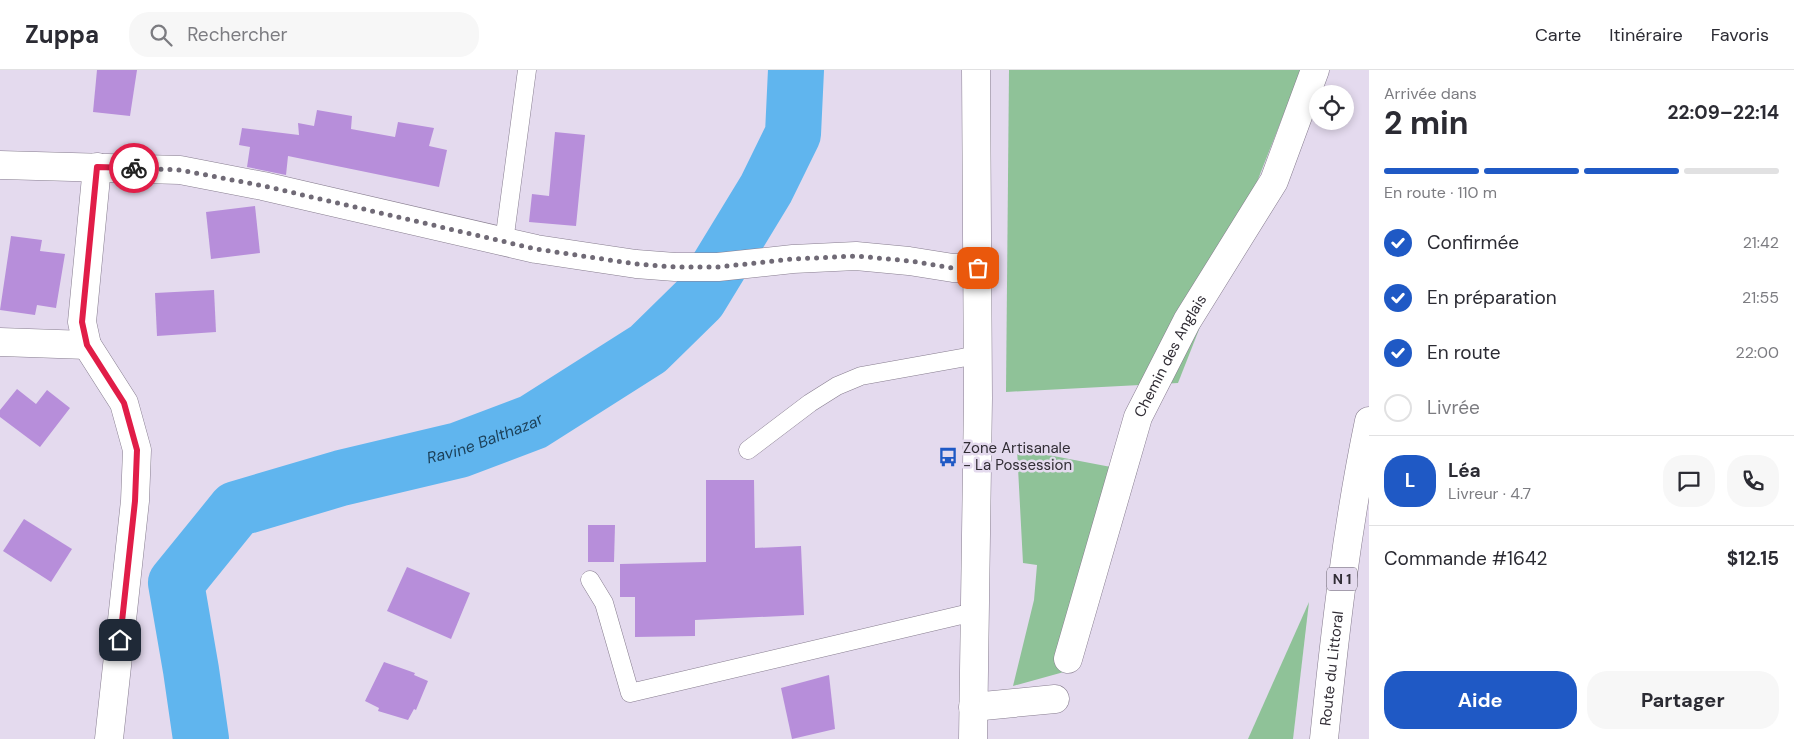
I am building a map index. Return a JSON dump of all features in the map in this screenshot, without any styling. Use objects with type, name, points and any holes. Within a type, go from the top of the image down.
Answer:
[{"type":"main road","points":[[972,739],[978,355],[976,70]]},
{"type":"main road","name":"Chemin des Anglais","points":[[1068,659],[1138,417],[1187,321],[1274,181],[1316,70]]},
{"type":"main road","points":[[0,165],[180,170],[254,184],[536,249],[636,264],[675,267],[718,267],[793,259],[856,256],[910,261],[953,268],[978,268]]},
{"type":"main road","points":[[97,167],[82,322],[87,345],[124,403],[137,450],[135,501],[109,739]]},
{"type":"main road","points":[[0,342],[87,345]]},
{"type":"main road","name":"Route du Littoral","points":[[1324,739],[1338,609],[1358,470],[1369,421]]},
{"type":"main road","points":[[973,707],[1055,698]]},
{"type":"lane","points":[[504,242],[527,70]]},
{"type":"lane","points":[[748,450],[810,403],[837,386],[861,376],[978,355]]},
{"type":"lane","points":[[590,580],[604,603],[630,693],[974,612]]},
{"type":"green space","points":[[1009,70],[1301,70],[1178,383],[1006,392]]},
{"type":"green space","points":[[1017,449],[1137,472],[1071,670],[1013,686],[1034,600],[1037,565],[1023,563]]},
{"type":"green space","points":[[1309,602],[1293,739],[1248,739]]},
{"type":"building","points":[[97,70],[137,70],[130,116],[93,112]]},
{"type":"building","points":[[317,110],[352,116],[351,129],[395,137],[398,122],[434,128],[429,146],[447,150],[439,187],[288,156],[286,175],[247,167],[250,147],[239,145],[242,128],[299,135],[298,123],[314,126]]},
{"type":"building","points":[[555,132],[585,135],[576,226],[529,222],[532,194],[549,196]]},
{"type":"building","points":[[255,206],[260,253],[211,259],[206,212]]},
{"type":"building","points":[[11,236],[42,240],[40,251],[65,254],[56,308],[37,305],[35,315],[0,310]]},
{"type":"building","points":[[214,290],[216,332],[157,336],[155,293]]},
{"type":"building","points":[[17,389],[36,404],[47,390],[70,408],[40,447],[0,417],[0,410]]},
{"type":"building","points":[[706,480],[754,480],[755,548],[801,546],[804,615],[695,620],[695,636],[635,637],[635,597],[620,597],[620,564],[706,562]]},
{"type":"building","points":[[24,519],[72,549],[51,582],[3,551]]},
{"type":"building","points":[[588,525],[615,525],[614,562],[588,562]]},
{"type":"building","points":[[407,567],[470,593],[451,639],[387,611]]},
{"type":"building","points":[[384,662],[415,673],[414,675],[428,681],[416,710],[414,709],[408,720],[378,711],[379,708],[365,701]]},
{"type":"building","points":[[829,675],[835,729],[792,739],[781,688]]},
{"type":"waterway","name":"Ravine Balthazar","points":[[201,739],[176,583],[236,509],[341,478],[459,450],[533,422],[648,349],[699,299],[766,189],[793,134],[796,70]]},
{"type":"way so far","points":[[134,168],[180,170],[264,186],[536,249],[636,264],[675,267],[718,267],[793,259],[856,256],[910,261],[953,268],[978,268]]},
{"type":"place","name":"Zone Artisanale - La Possession","points":[[948,457]]},
{"type":"route","points":[[120,640],[135,501],[137,450],[124,403],[102,372],[87,345],[82,322],[97,167],[134,168]]}]
